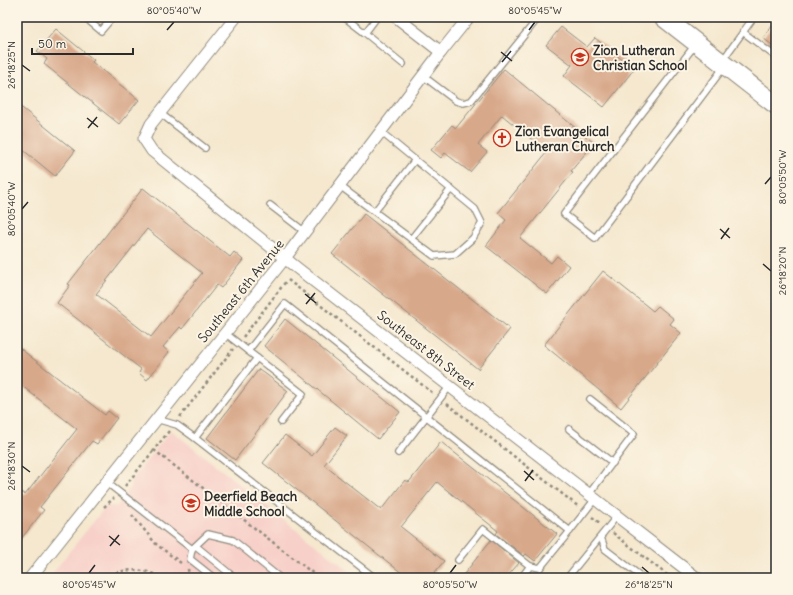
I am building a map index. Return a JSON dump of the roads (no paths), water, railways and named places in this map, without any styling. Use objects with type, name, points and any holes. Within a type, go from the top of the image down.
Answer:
[{"type":"main road","points":[[663,17],[776,105]]},
{"type":"street","points":[[160,113],[236,17]]},
{"type":"street","points":[[396,17],[441,52]]},
{"type":"street","name":"Southeast 6th Avenue","points":[[30,578],[285,258],[469,17]]},
{"type":"street","name":"Southeast 8th Street","points":[[160,113],[151,124],[144,139],[152,151],[297,268],[697,578]]},
{"type":"lane","points":[[84,17],[102,31],[112,17]]},
{"type":"lane","points":[[344,17],[404,64]]},
{"type":"lane","points":[[365,33],[377,17]]},
{"type":"lane","points":[[423,76],[456,101],[463,103],[471,101],[539,17]]},
{"type":"lane","points":[[697,43],[564,214],[595,238],[723,64],[754,17]]},
{"type":"lane","points":[[743,32],[776,57]]},
{"type":"lane","points":[[160,113],[205,148]]},
{"type":"lane","points":[[340,186],[434,256],[455,254],[473,238],[482,223],[475,209],[381,132]]},
{"type":"lane","points":[[375,211],[415,160]]},
{"type":"lane","points":[[411,239],[451,189]]},
{"type":"lane","points":[[270,205],[305,232]]},
{"type":"lane","points":[[248,351],[285,304],[570,531]]},
{"type":"lane","points":[[225,333],[303,394],[281,422]]},
{"type":"lane","points":[[195,438],[257,358]]},
{"type":"lane","points":[[398,453],[450,386]]},
{"type":"lane","points":[[458,560],[483,529],[530,566],[540,568],[585,512],[592,497],[613,463],[634,434],[590,399]]},
{"type":"lane","points":[[156,419],[174,424],[195,438],[375,578]]},
{"type":"lane","points":[[569,429],[613,463]]},
{"type":"lane","points":[[106,482],[235,578]]},
{"type":"lane","points":[[567,578],[601,538],[617,516]]},
{"type":"lane","points":[[214,578],[190,559],[194,548],[208,534],[233,540],[280,578]]},
{"type":"lane","points":[[601,538],[605,549],[643,578]]},
{"type":"lane","points":[[521,578],[530,566]]},
{"type":"place","name":"Zion Lutheran Christian School","points":[[580,57]]},
{"type":"place","name":"Zion Evangelical Lutheran Church","points":[[502,138]]},
{"type":"place","name":"Deerfield Beach Middle School","points":[[191,503]]}]
